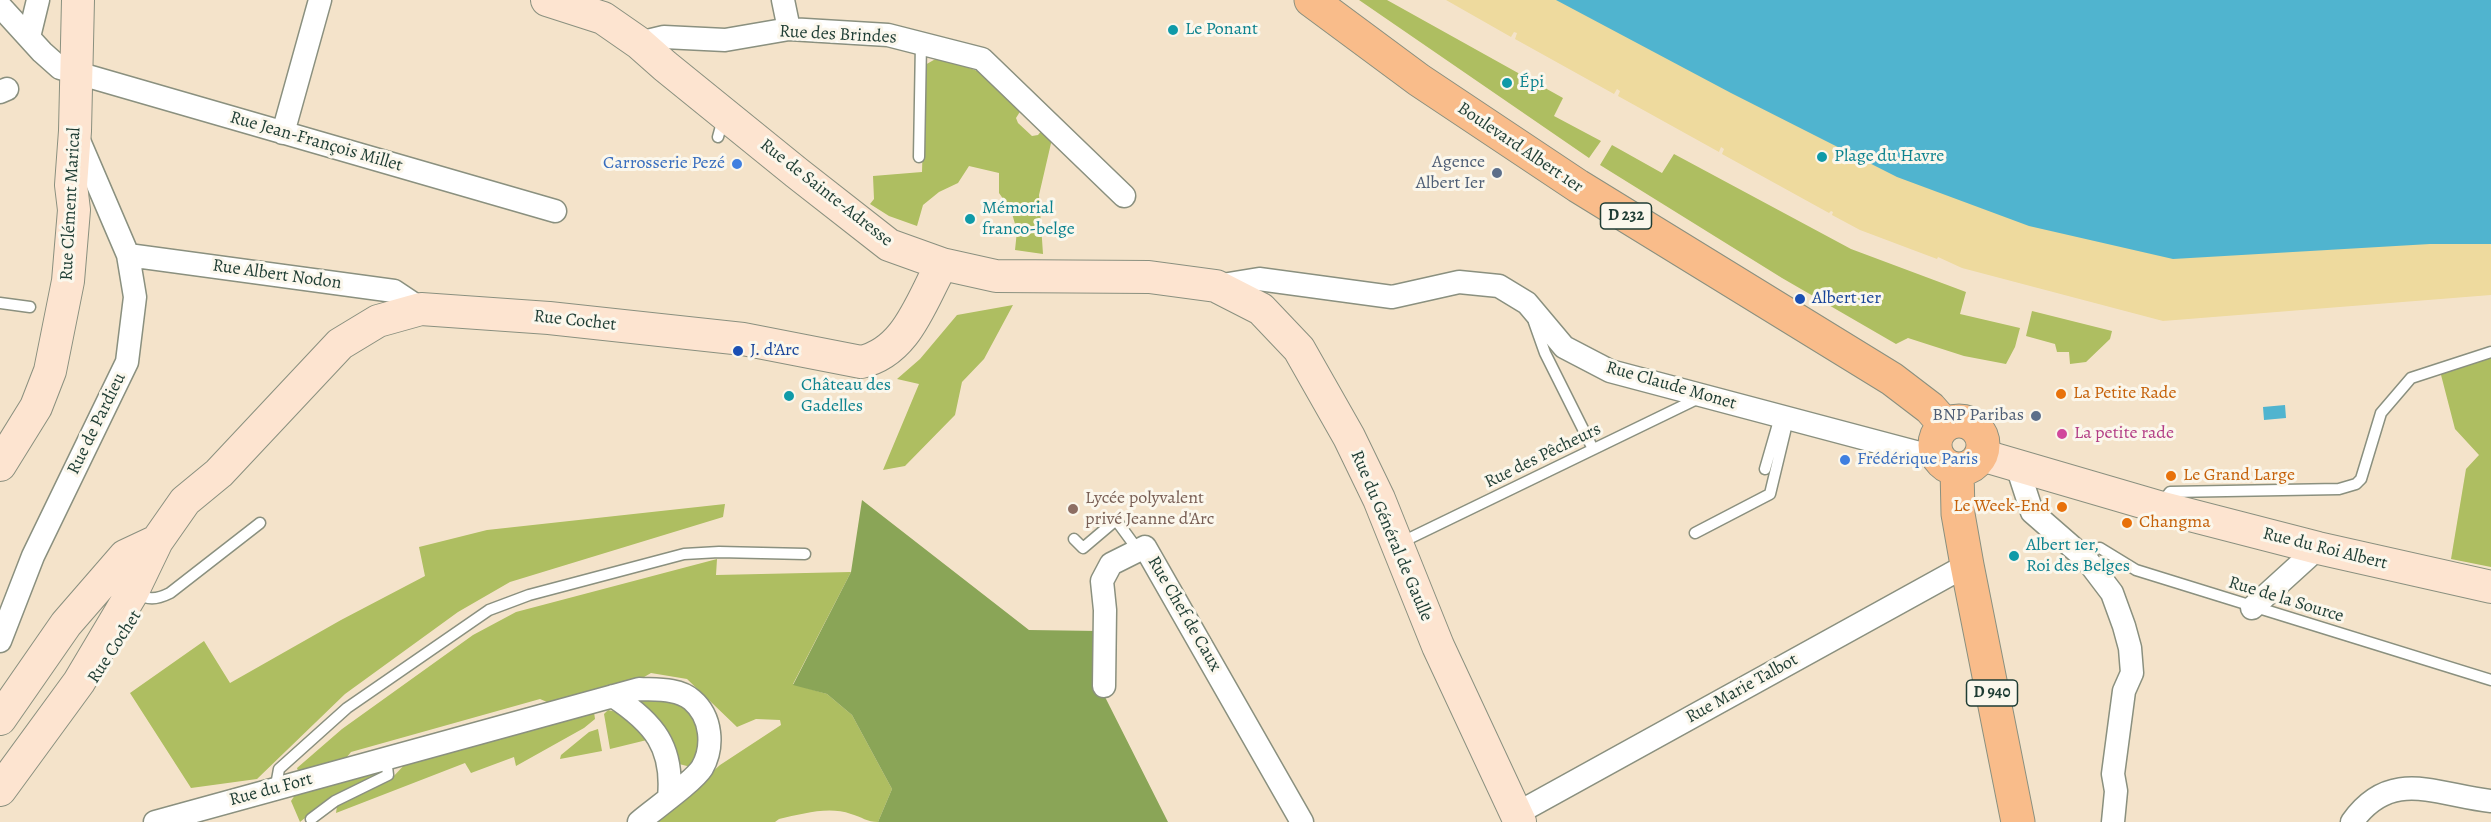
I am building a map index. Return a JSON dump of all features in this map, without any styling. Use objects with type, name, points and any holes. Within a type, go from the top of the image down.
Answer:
[{"type":"main road","name":"Boulevard Albert 1er","points":[[1311,0],[1419,80],[1578,186],[1892,379],[1930,408],[1945,425]]},
{"type":"main road","points":[[1958,421],[1972,424],[1983,441],[1958,461],[1935,440],[1945,425],[1958,421]]},
{"type":"main road","name":"D 940","points":[[1958,461],[1958,514],[2018,822]]},
{"type":"street","points":[[29,38],[38,0]]},
{"type":"street","name":"Rue Clément Marical","points":[[0,465],[36,407],[50,371],[68,281],[74,210],[71,185],[75,132],[78,0]]},
{"type":"street","points":[[283,133],[320,0]]},
{"type":"street","name":"Rue de Sainte-Adresse","points":[[548,0],[603,18],[639,43],[665,66],[721,125],[890,245],[942,264],[996,276],[1149,277],[1216,286]]},
{"type":"street","points":[[783,0],[789,29]]},
{"type":"street","name":"Rue Jean-François Millet","points":[[0,6],[60,68],[555,212]]},
{"type":"street","name":"Rue des Brindes","points":[[639,43],[664,37],[725,40],[789,29],[888,35],[982,59],[1124,196]]},
{"type":"street","name":"Rue de Pardieu","points":[[0,641],[33,556],[127,362],[135,297],[128,255],[75,132]]},
{"type":"street","name":"Rue Albert Nodon","points":[[128,255],[393,291],[421,309]]},
{"type":"street","name":"Rue Cochet","points":[[0,814],[108,661],[185,501],[219,473],[340,344],[378,321],[421,309],[549,318],[743,339],[861,362],[875,359],[885,353],[906,332],[942,264]]},
{"type":"street","name":"Rue Claude Monet","points":[[1216,286],[1259,279],[1392,297],[1459,282],[1499,286],[1527,303],[1564,347],[1610,371],[1784,418],[1958,461]]},
{"type":"street","name":"Rue du Général de Gaulle","points":[[1216,286],[1261,309],[1299,349],[1349,437],[1379,499],[1438,646],[1518,818]]},
{"type":"street","name":"Rue du Roi Albert","points":[[1958,461],[2017,466],[2159,507],[2318,548],[2491,587]]},
{"type":"street","points":[[2017,466],[2032,512],[2087,560],[2112,593],[2130,648],[2132,673],[2124,691],[2113,774],[2116,791],[2113,822]]},
{"type":"street","points":[[0,719],[66,624],[125,556],[163,546]]},
{"type":"street","name":"Rue Chef de Caux","points":[[1104,686],[1105,610],[1102,581],[1111,564],[1145,547],[1302,822]]},
{"type":"street","points":[[2252,608],[2318,548]]},
{"type":"street","name":"Rue Marie Talbot","points":[[1518,818],[1967,565]]},
{"type":"street","name":"Rue Cochet","points":[[0,790],[139,596]]},
{"type":"street","name":"Rue du Fort","points":[[155,822],[639,689],[667,690],[692,700],[708,722],[711,746],[701,769],[639,822]]},
{"type":"street","points":[[613,696],[638,713],[656,733],[667,753],[670,779],[669,798]]},
{"type":"street","points":[[2352,822],[2374,798],[2390,790],[2409,788],[2491,801]]},
{"type":"lane","points":[[919,157],[921,43]]},
{"type":"lane","points":[[0,303],[30,307]]},
{"type":"lane","points":[[1527,303],[1545,353],[1593,449]]},
{"type":"lane","points":[[2159,507],[2170,492],[2339,489],[2355,484],[2364,473],[2381,413],[2411,378],[2491,352]]},
{"type":"lane","name":"Rue des Pêcheurs","points":[[1398,545],[1702,396]]},
{"type":"lane","points":[[1765,469],[1784,418]]},
{"type":"lane","points":[[1695,533],[1770,494],[1784,418]]},
{"type":"lane","points":[[1074,539],[1083,548],[1120,517],[1138,550]]},
{"type":"lane","points":[[139,596],[158,599],[170,593],[260,523]]},
{"type":"lane","name":"Rue de la Source","points":[[2075,550],[2100,548],[2136,570],[2252,608],[2491,680]]},
{"type":"lane","points":[[279,788],[277,780],[279,769],[347,708],[489,610],[529,595],[684,554],[719,552],[805,554]]},
{"type":"lane","name":"Rue du Fort","points":[[310,819],[334,801],[388,775],[387,758]]},
{"type":"green space","points":[[1359,0],[1387,0],[1563,98],[1554,116],[1601,141],[1589,158]]},
{"type":"green space","points":[[939,57],[983,73],[1021,110],[1016,118],[1018,123],[1032,136],[1038,135],[1042,130],[1052,139],[1039,195],[1043,254],[1015,250],[1017,231],[1011,210],[999,193],[999,173],[969,166],[958,183],[939,192],[923,205],[917,226],[889,216],[870,204],[874,199],[873,176],[922,172],[925,65]]},
{"type":"green space","points":[[1612,145],[1662,173],[1674,154],[1851,249],[1966,292],[1960,314],[2020,328],[2015,347],[2006,364],[1964,356],[1908,338],[1896,344],[1782,278],[1600,165]]},
{"type":"green space","points":[[1013,305],[984,359],[962,382],[955,415],[905,466],[883,470],[919,384],[897,379],[920,359],[957,315]]},
{"type":"green space","points":[[2032,311],[2112,331],[2110,339],[2086,362],[2070,364],[2069,352],[2057,352],[2055,344],[2026,336]]},
{"type":"green space","points":[[2491,356],[2491,567],[2451,559],[2466,469],[2479,455],[2455,429],[2440,371]]},
{"type":"green space","points":[[862,500],[1029,630],[1099,631],[1102,691],[1168,822],[878,822],[892,789],[852,715],[827,694],[793,685],[851,572]]},
{"type":"green space","points":[[725,504],[723,517],[510,582],[458,612],[345,694],[257,779],[191,788],[130,693],[204,641],[230,683],[341,620],[425,576],[419,547],[487,530]]},
{"type":"green space","points":[[717,559],[716,575],[851,572],[793,684],[827,694],[852,715],[892,789],[878,822],[842,812],[824,811],[779,819],[775,822],[656,822],[720,765],[781,725],[780,720],[756,719],[737,727],[687,679],[651,673],[639,680],[547,702],[540,699],[351,752],[346,758],[298,771],[297,768],[342,729],[473,635],[516,612]]},
{"type":"green space","points":[[658,696],[692,711],[703,746],[691,767],[679,764],[637,703]]},
{"type":"green space","points":[[608,710],[625,714],[651,739],[610,749],[604,714]]},
{"type":"green space","points":[[594,712],[595,719],[584,728],[516,766],[514,757],[471,773],[465,763],[336,813],[337,806],[392,778],[407,762]]},
{"type":"green space","points":[[598,729],[602,751],[560,759],[561,755],[589,732]]},
{"type":"green space","points":[[382,770],[381,773],[323,803],[300,822],[291,801],[295,795]]},
{"type":"sand","points":[[1446,0],[1607,0],[2491,225],[2491,295],[2163,321],[1962,268],[1938,257],[1937,259],[1860,230],[1832,215],[1833,212],[1829,213],[1722,154],[1724,149],[1721,147],[1719,152],[1618,96],[1620,91],[1617,89],[1614,94],[1515,39],[1517,33],[1514,32],[1511,37]]},
{"type":"water","points":[[1556,0],[2491,0],[2491,244],[2430,244],[2173,259],[2029,226],[1897,177],[1731,93]]},
{"type":"water","points":[[2285,405],[2286,418],[2264,420],[2263,407]]},
{"type":"place","name":"Le Ponant","points":[[1173,30]]},
{"type":"place","name":"Épi","points":[[1507,83]]},
{"type":"place","name":"Plage du Havre","points":[[1822,157]]},
{"type":"place","name":"Carrosserie Pezé","points":[[737,164]]},
{"type":"place","name":"Agence Albert Ier","points":[[1497,173]]},
{"type":"place","name":"Mémorial franco-belge","points":[[970,219]]},
{"type":"place","name":"Albert 1er","points":[[1800,299]]},
{"type":"place","name":"J. d’Arc","points":[[738,351]]},
{"type":"place","name":"La Petite Rade","points":[[2061,394]]},
{"type":"place","name":"Château des Gadelles","points":[[789,396]]},
{"type":"place","name":"BNP Paribas","points":[[2036,416]]},
{"type":"place","name":"La petite rade","points":[[2062,434]]},
{"type":"place","name":"Frédérique Paris","points":[[1845,460]]},
{"type":"place","name":"Le Grand Large","points":[[2171,476]]},
{"type":"place","name":"Le Week-End","points":[[2062,507]]},
{"type":"place","name":"Lycée polyvalent privé Jeanne d'Arc","points":[[1073,509]]},
{"type":"place","name":"Changma","points":[[2127,523]]},
{"type":"place","name":"Albert 1er, Roi des Belges","points":[[2014,556]]}]
